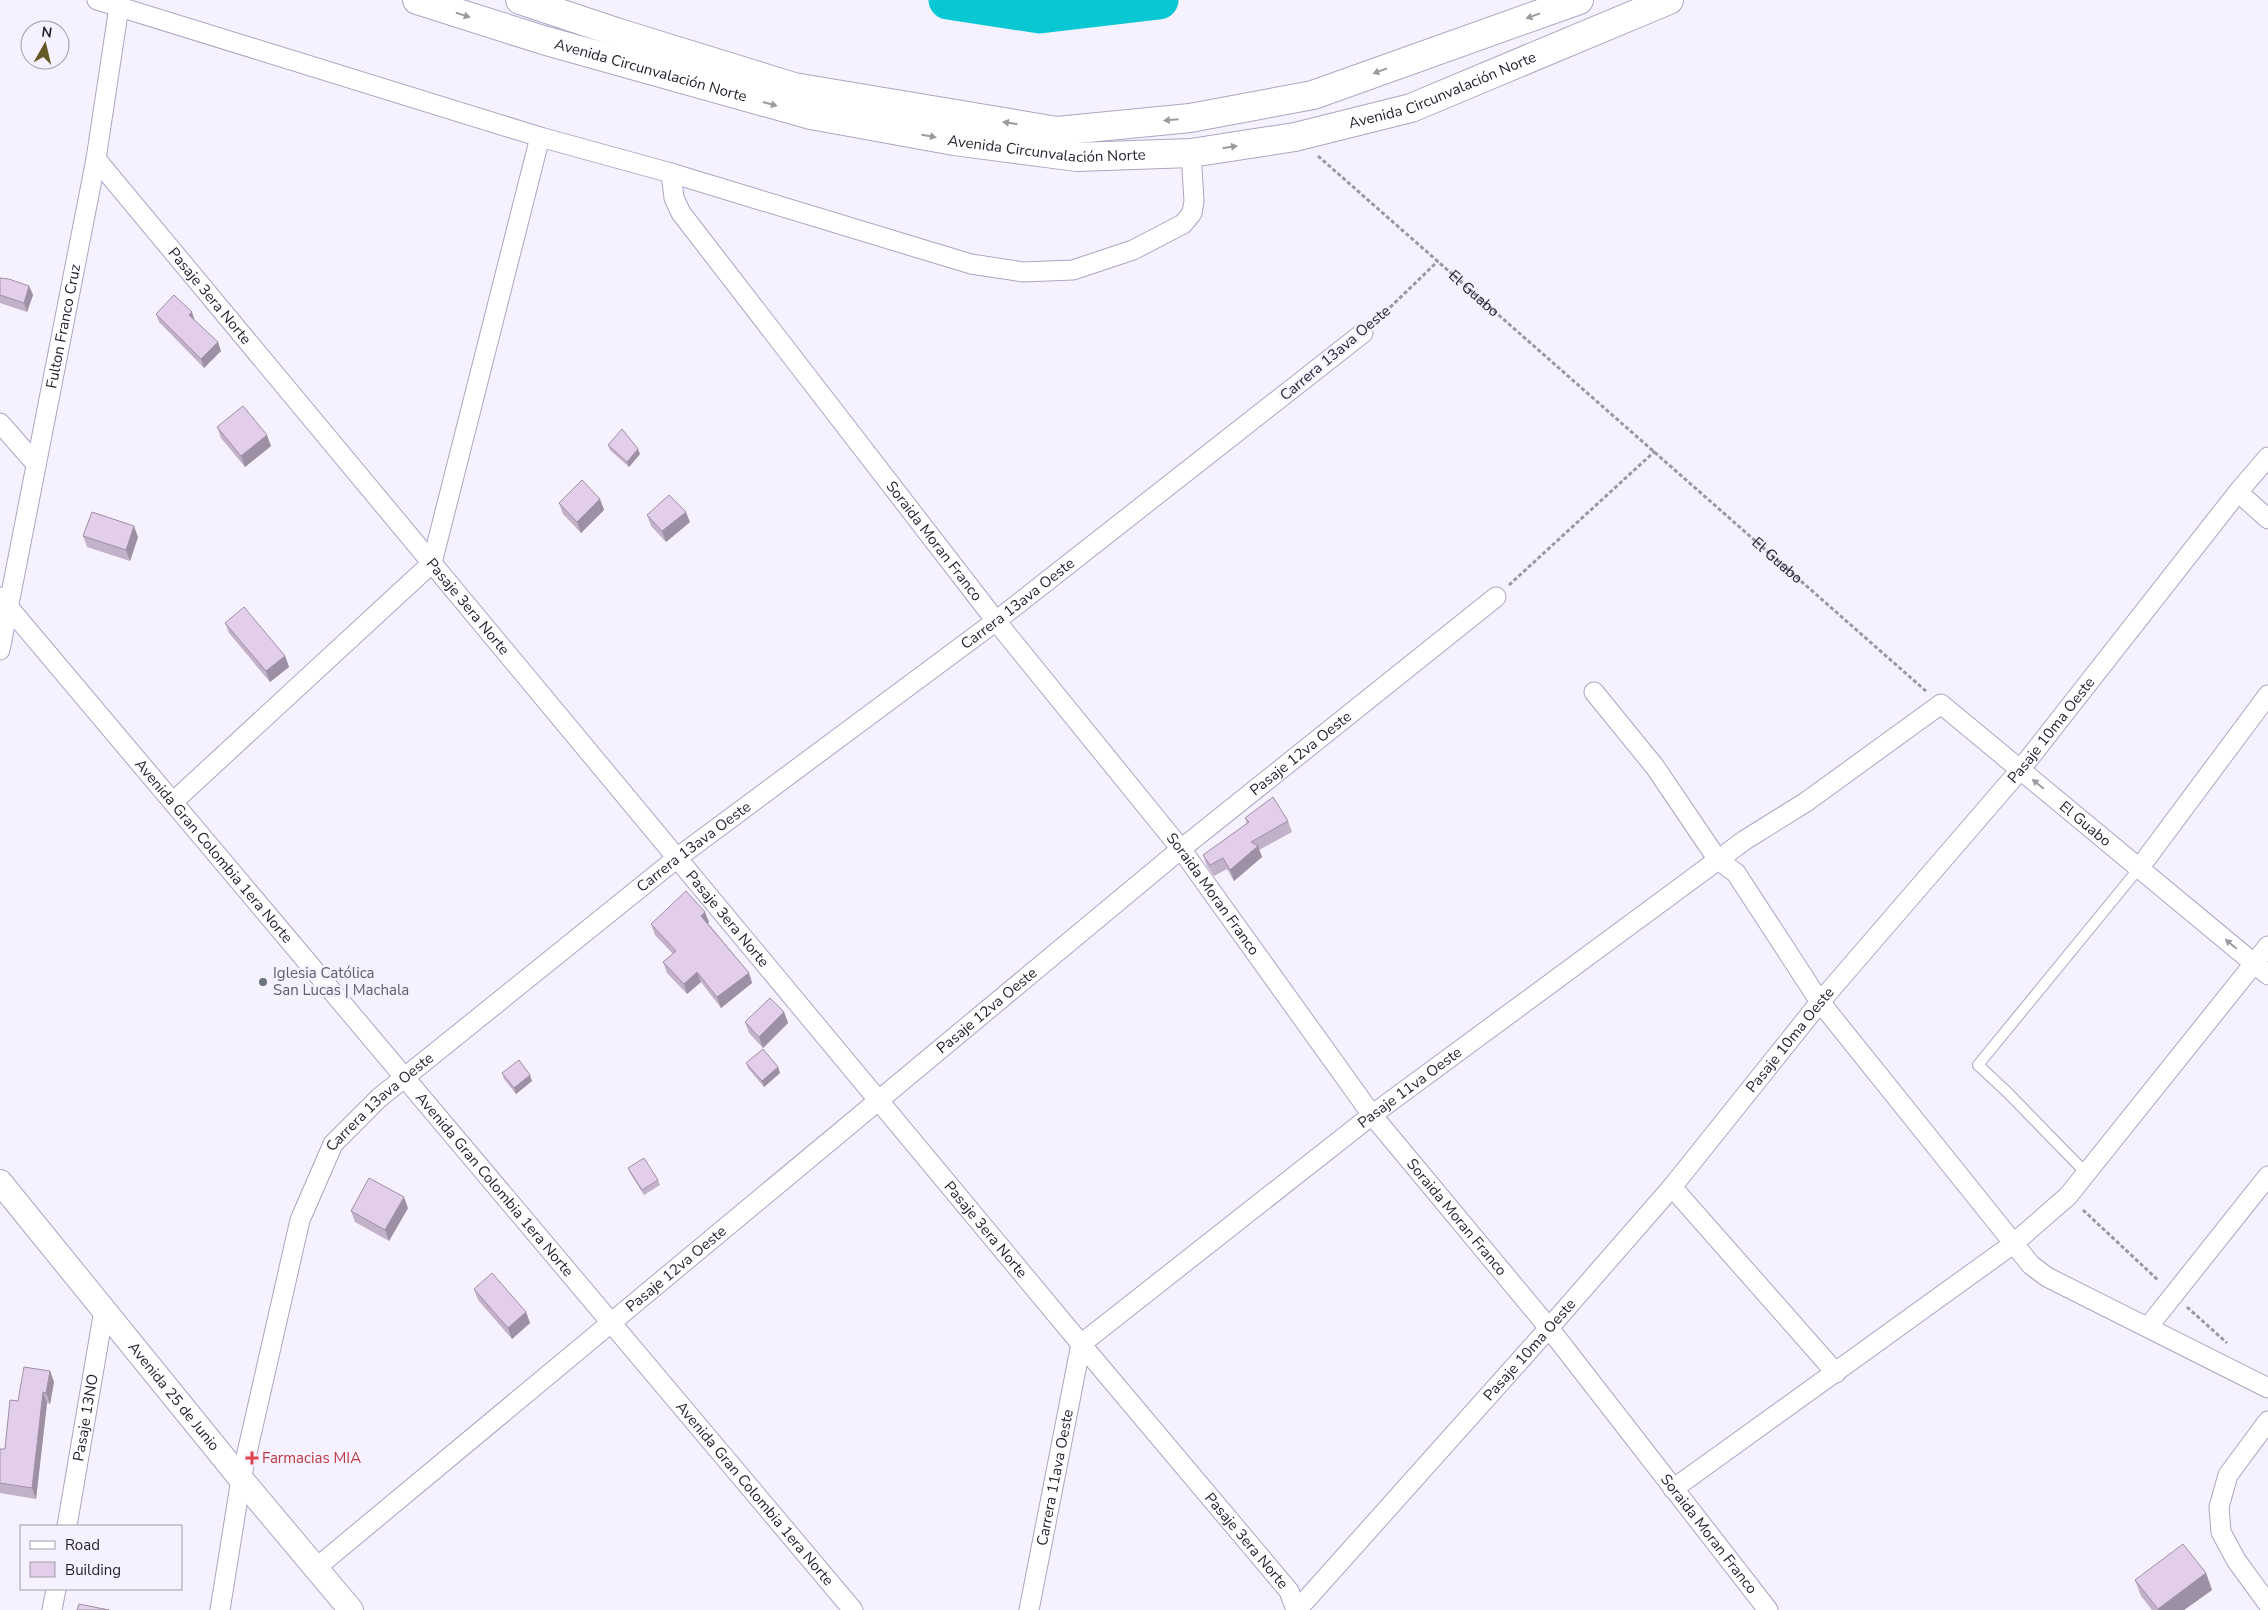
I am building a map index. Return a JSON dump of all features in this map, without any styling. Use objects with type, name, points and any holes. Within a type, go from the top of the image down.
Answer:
[{"type":"main road","name":"Avenida Circunvalación Norte","points":[[417,0],[700,71],[1056,131],[1190,118],[1313,95],[1579,0]]},
{"type":"main road","name":"Avenida Circunvalación Norte","points":[[520,0],[811,115],[954,140],[1077,157],[1191,153],[1295,137],[1411,108],[1669,0]]},
{"type":"main road","points":[[1313,95],[1327,129]]},
{"type":"street","points":[[97,0],[120,4],[540,137],[671,173],[971,264],[1022,272],[1073,270],[1133,250],[1183,224],[1192,213],[1194,202],[1191,153]]},
{"type":"street","name":"Fulton Franco Cruz","points":[[0,650],[4,602],[36,464],[96,159],[120,4]]},
{"type":"street","points":[[173,802],[432,563],[540,137]]},
{"type":"street","name":"Pasaje 3era Norte","points":[[96,159],[877,1100],[1289,1591],[1297,1610]]},
{"type":"street","name":"Soraida Moran Franco","points":[[671,173],[674,198],[681,213],[996,621],[1181,849],[1372,1115],[1549,1328],[1768,1610]]},
{"type":"street","name":"Carrera 13ava Oeste","points":[[220,1610],[241,1480],[300,1220],[333,1144],[379,1098],[677,858],[996,621],[1363,333]]},
{"type":"street","points":[[0,423],[36,464]]},
{"type":"street","name":"Pasaje 10ma Oeste","points":[[1297,1610],[1672,1187],[1820,1002],[2020,770],[2238,492],[2268,457]]},
{"type":"street","points":[[2238,492],[2268,519]]},
{"type":"street","name":"Pasaje 12va Oeste","points":[[316,1568],[1181,849],[1496,597]]},
{"type":"street","name":"Avenida Gran Colombia 1era Norte","points":[[4,602],[853,1610]]},
{"type":"street","points":[[1594,692],[1655,767],[1718,860],[1736,873],[1820,1002],[2031,1265],[2047,1277],[2268,1388]]},
{"type":"street","points":[[2140,867],[2268,695]]},
{"type":"street","name":"El Guabo","points":[[1941,704],[2268,975]]},
{"type":"street","name":"Pasaje 11va Oeste","points":[[1081,1344],[1372,1115],[1745,840],[1806,802],[1941,704]]},
{"type":"street","points":[[1673,1489],[2013,1244],[2068,1196],[2085,1172],[2268,946]]},
{"type":"street","points":[[2148,1327],[2268,1176]]},
{"type":"street","name":"Avenida 25 de Junio","points":[[0,1182],[241,1480],[351,1610]]},
{"type":"street","points":[[1672,1187],[1836,1373]]},
{"type":"street","name":"Pasaje 13NO","points":[[67,1525],[104,1310]]},
{"type":"street","name":"Carrera 11ava Oeste","points":[[1030,1610],[1081,1344]]},
{"type":"street","points":[[2268,1422],[2228,1475],[2220,1507],[2221,1532],[2236,1560],[2268,1604]]},
{"type":"street","points":[[52,1610],[56,1590]]},
{"type":"lane","points":[[2085,1172],[1978,1065],[2140,867]]},
{"type":"path","name":"El Guabo","points":[[1295,137],[1941,704]]},
{"type":"path","name":"Carrera 13ava Oeste","points":[[1363,333],[1438,261]]},
{"type":"path","points":[[1496,597],[1655,451]]},
{"type":"building","points":[[0,278],[29,286],[24,303],[0,295]]},
{"type":"building","points":[[174,295],[192,312],[189,315],[218,342],[201,359],[156,314]]},
{"type":"building","points":[[243,406],[267,435],[241,456],[217,427]]},
{"type":"building","points":[[622,429],[638,449],[627,462],[608,445]]},
{"type":"building","points":[[582,480],[600,499],[577,522],[559,503]]},
{"type":"building","points":[[669,495],[686,512],[662,531],[647,515]]},
{"type":"building","points":[[92,512],[134,526],[126,550],[83,536]]},
{"type":"building","points":[[244,607],[285,656],[266,671],[225,623]]},
{"type":"building","points":[[1273,797],[1288,821],[1251,842],[1258,846],[1230,870],[1223,858],[1210,865],[1203,855],[1249,822],[1245,818]]},
{"type":"building","points":[[686,891],[705,912],[701,916],[749,973],[717,997],[697,972],[684,984],[663,962],[676,951],[651,924]]},
{"type":"building","points":[[770,998],[784,1012],[759,1037],[745,1022]]},
{"type":"building","points":[[763,1049],[778,1067],[762,1081],[746,1063]]},
{"type":"building","points":[[519,1060],[530,1075],[514,1088],[502,1073]]},
{"type":"building","points":[[644,1158],[658,1180],[642,1190],[628,1168]]},
{"type":"building","points":[[369,1178],[404,1197],[385,1230],[351,1211]]},
{"type":"building","points":[[492,1273],[526,1312],[508,1328],[474,1289]]},
{"type":"building","points":[[24,1367],[50,1371],[46,1393],[43,1392],[32,1488],[0,1483],[0,1449],[5,1449],[10,1400],[18,1401]]},
{"type":"building","points":[[2183,1544],[2206,1573],[2158,1609],[2135,1580]]},
{"type":"building","points":[[79,1604],[109,1610],[77,1610]]},
{"type":"waterway","points":[[948,0],[1040,14],[1159,0]]},
{"type":"place","name":"Iglesia Católica San Lucas | Machala","points":[[263,982]]},
{"type":"place","name":"Farmacias MIA","points":[[252,1458]]}]
